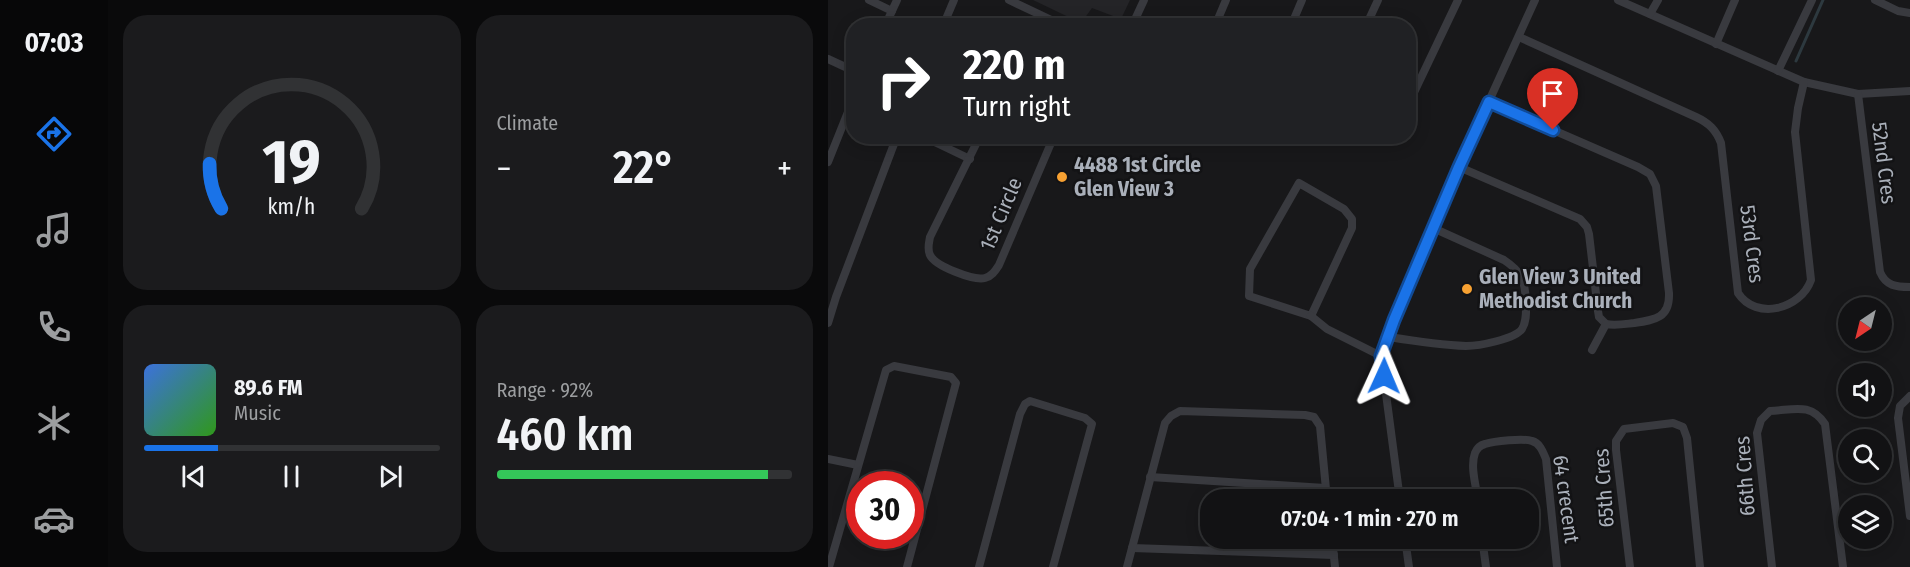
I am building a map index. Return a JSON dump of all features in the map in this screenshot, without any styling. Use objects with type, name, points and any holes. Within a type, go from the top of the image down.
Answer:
[{"type":"street","points":[[869,0],[892,11]]},
{"type":"street","points":[[889,18],[897,0]]},
{"type":"street","points":[[947,18],[954,0]]},
{"type":"street","points":[[1009,0],[1047,18]]},
{"type":"street","points":[[1136,18],[1144,0]]},
{"type":"street","points":[[1218,18],[1226,0]]},
{"type":"street","points":[[1294,18],[1302,0]]},
{"type":"street","points":[[1370,18],[1378,0]]},
{"type":"street","points":[[1416,88],[1458,0]]},
{"type":"street","points":[[1399,489],[1381,356],[1432,228],[1535,0]]},
{"type":"street","points":[[1618,0],[1804,82],[1858,94],[1910,90]]},
{"type":"street","points":[[1650,14],[1658,0]]},
{"type":"street","points":[[1716,44],[1735,0]]},
{"type":"street","points":[[1778,71],[1812,0]]},
{"type":"street","points":[[1875,0],[1898,11],[1910,13]]},
{"type":"street","name":"53rd Cres","points":[[1518,37],[1707,122],[1714,128],[1722,143],[1738,293],[1751,306],[1762,308],[1790,305],[1805,293],[1811,280],[1795,132],[1804,82]]},
{"type":"street","points":[[828,59],[846,67]]},
{"type":"street","name":"52nd Cres","points":[[1858,94],[1880,272],[1889,284],[1897,287],[1910,287]]},
{"type":"street","points":[[1459,167],[1580,219],[1584,223],[1589,234],[1599,317],[1606,324],[1654,320],[1667,309],[1669,293],[1654,180],[1638,167],[1489,102]]},
{"type":"street","points":[[828,162],[832,140],[846,113]]},
{"type":"street","points":[[828,323],[894,144]]},
{"type":"street","points":[[939,144],[970,159]]},
{"type":"street","name":"1st Circle","points":[[977,144],[930,237],[928,247],[936,263],[969,277],[985,278],[993,274],[999,265],[1051,144]]},
{"type":"street","points":[[1311,316],[1352,228],[1352,219],[1344,208],[1299,183],[1250,269],[1249,296],[1311,316],[1327,329],[1381,356]]},
{"type":"street","points":[[1389,337],[1468,346],[1510,338],[1523,328],[1526,317],[1526,292],[1524,281],[1515,267],[1432,228]]},
{"type":"street","points":[[1592,350],[1606,324]]},
{"type":"street","points":[[829,567],[886,370],[897,366],[953,378],[956,385],[906,567]]},
{"type":"street","points":[[1910,396],[1900,406],[1898,418],[1910,516]]},
{"type":"street","points":[[979,567],[1020,414],[1025,404],[1030,401],[1085,418],[1092,424],[1053,567]]},
{"type":"street","name":"66th Cres","points":[[1772,567],[1757,433],[1761,420],[1770,411],[1807,409],[1818,413],[1825,424],[1843,567]]},
{"type":"street","points":[[1127,567],[1150,477],[1165,423],[1171,416],[1180,411],[1305,415],[1314,417],[1320,426],[1325,488],[1150,477]]},
{"type":"street","name":"65th Cres","points":[[1630,567],[1616,450],[1617,441],[1624,429],[1673,423],[1683,427],[1687,438],[1700,567]]},
{"type":"street","name":"64 crecent","points":[[1477,489],[1473,462],[1478,447],[1524,440],[1539,445],[1546,459],[1557,567]]},
{"type":"street","points":[[828,459],[858,465]]},
{"type":"street","points":[[1132,548],[1334,555]]},
{"type":"street","points":[[1333,549],[1335,567]]},
{"type":"street","points":[[1407,549],[1409,567]]},
{"type":"street","points":[[1484,549],[1486,567]]},
{"type":"shaded area","points":[[1033,0],[1130,0],[1121,18],[1092,8],[1085,18],[1071,18]]},
{"type":"waterway","points":[[1796,61],[1823,0]]},
{"type":"place","name":"4488 1st Circle Glen View 3","points":[[1062,177]]},
{"type":"place","name":"Glen View 3 United Methodist Church","points":[[1467,289]]},
{"type":"route","points":[[1384,376],[1381,356],[1394,320],[1489,102],[1553,130]]}]
